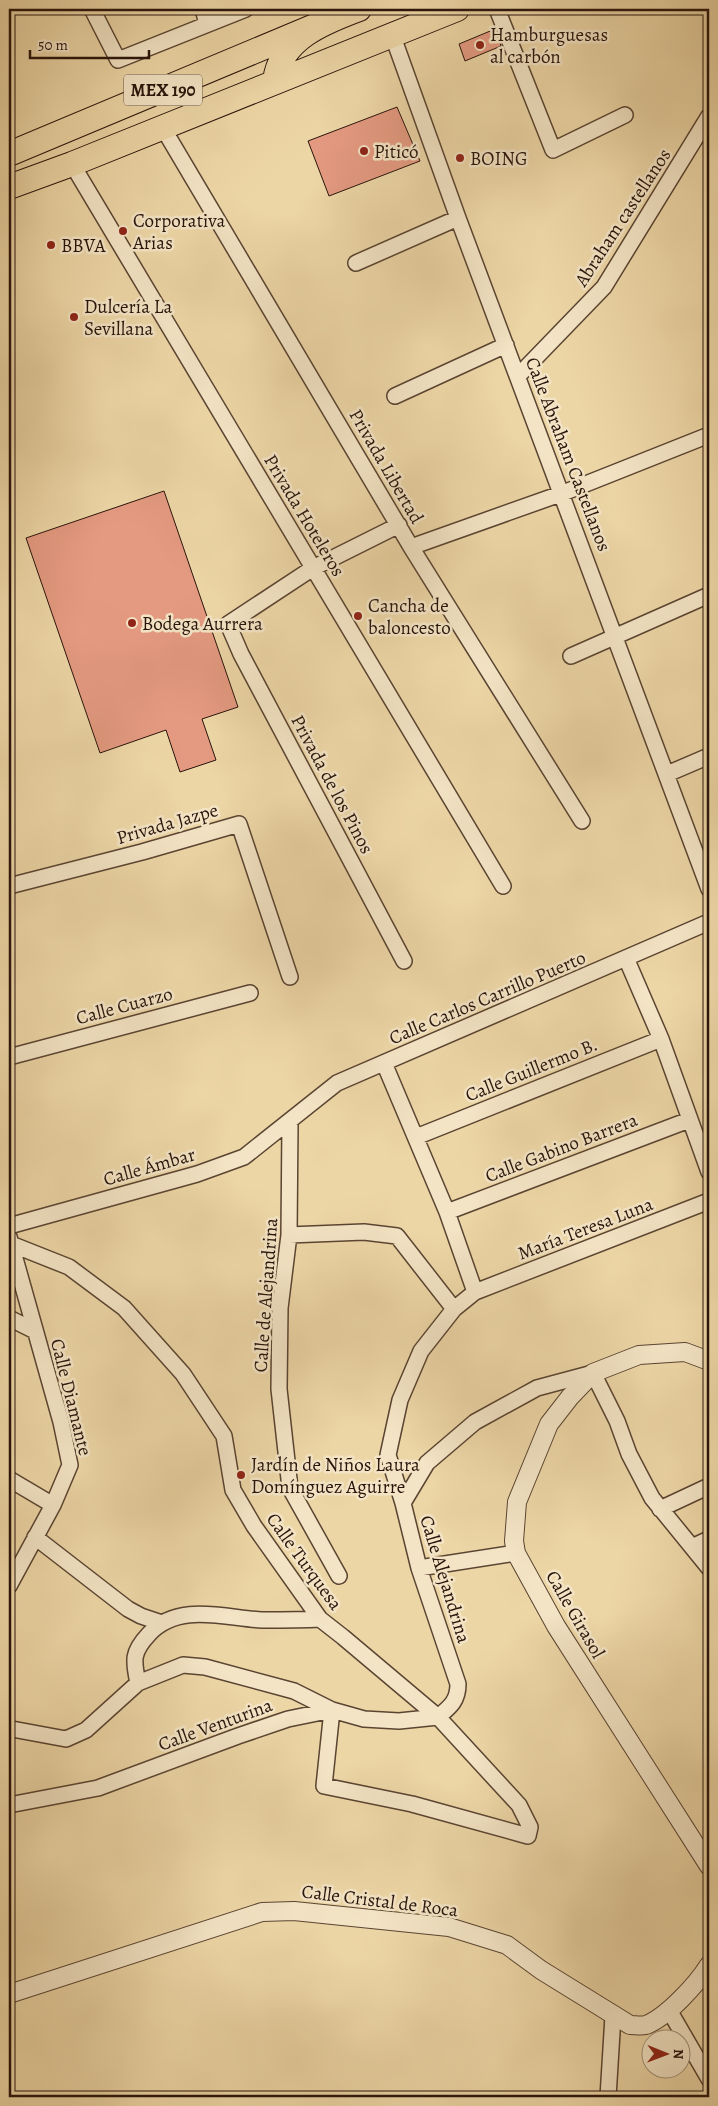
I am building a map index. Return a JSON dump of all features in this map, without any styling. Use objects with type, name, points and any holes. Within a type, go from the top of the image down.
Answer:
[{"type":"highway","name":"MEX 190","points":[[9,154],[326,18],[359,9]]},
{"type":"highway","name":"MEX 190","points":[[9,187],[163,128],[275,81],[457,9]]},
{"type":"highway","points":[[275,81],[276,70],[283,55],[326,18]]},
{"type":"street","points":[[92,9],[118,60],[246,9]]},
{"type":"street","points":[[203,9],[207,24]]},
{"type":"street","points":[[497,9],[553,150],[625,115]]},
{"type":"street","name":"Calle Abraham Castellanos","points":[[392,34],[458,218],[563,493],[709,889]]},
{"type":"street","name":"Abraham castellanos","points":[[518,376],[604,287],[709,116]]},
{"type":"street","name":"Privada Libertad","points":[[163,128],[411,547],[582,820]]},
{"type":"street","name":"Privada Hoteleros","points":[[72,164],[503,886]]},
{"type":"street","points":[[356,263],[458,218]]},
{"type":"street","points":[[395,396],[506,345]]},
{"type":"street","points":[[411,547],[563,493],[709,435]]},
{"type":"street","points":[[313,568],[399,525]]},
{"type":"street","name":"Privada de los Pinos","points":[[313,568],[228,624],[404,961]]},
{"type":"street","points":[[571,656],[709,595]]},
{"type":"street","points":[[667,774],[709,756]]},
{"type":"street","name":"Privada Jazpe","points":[[9,886],[142,852],[238,824],[290,977]]},
{"type":"street","name":"Calle Carlos Carrillo Puerto","points":[[290,1123],[338,1083],[709,922]]},
{"type":"street","points":[[626,958],[661,1039],[709,1172]]},
{"type":"street","name":"Calle Cuarzo","points":[[9,1057],[250,992]]},
{"type":"street","name":"Calle Guillermo B.","points":[[416,1137],[661,1039]]},
{"type":"street","points":[[384,1063],[447,1212],[475,1292]]},
{"type":"street","name":"Calle Gabino Barrera","points":[[447,1212],[689,1120]]},
{"type":"street","name":"Calle Ámbar","points":[[9,1226],[197,1174],[244,1157],[290,1123]]},
{"type":"street","name":"Calle de Alejandrina","points":[[290,1123],[289,1235],[280,1308],[279,1389],[290,1488],[339,1576]]},
{"type":"street","name":"María Teresa Luna","points":[[475,1292],[709,1201]]},
{"type":"street","points":[[289,1235],[364,1232],[397,1236],[454,1309]]},
{"type":"street","name":"Calle Diamante","points":[[9,1242],[61,1422],[70,1465],[54,1505],[9,1586]]},
{"type":"street","name":"Calle Turquesa","points":[[9,1242],[69,1267],[124,1308],[183,1374],[224,1436],[233,1490],[254,1526],[320,1620],[438,1717],[520,1805],[530,1828],[528,1836],[412,1804],[324,1786],[332,1710]]},
{"type":"street","name":"Calle Alejandrina","points":[[438,1717],[455,1702],[458,1684],[419,1568],[403,1503],[388,1455],[400,1400],[420,1351],[454,1309],[475,1292]]},
{"type":"street","points":[[9,1318],[35,1331]]},
{"type":"street","points":[[403,1503],[427,1463],[475,1422],[537,1388],[593,1373],[639,1355],[685,1352],[709,1361]]},
{"type":"street","points":[[593,1373],[617,1421],[629,1454],[660,1508],[709,1568]]},
{"type":"street","name":"Calle Girasol","points":[[593,1373],[570,1397],[549,1424],[517,1502],[514,1541],[516,1553],[556,1626],[709,1866]]},
{"type":"street","points":[[9,1479],[54,1505]]},
{"type":"street","points":[[660,1508],[706,1487]]},
{"type":"street","points":[[35,1537],[128,1609],[141,1616],[162,1623]]},
{"type":"street","points":[[692,1547],[709,1539]]},
{"type":"street","points":[[419,1568],[516,1553]]},
{"type":"street","points":[[138,1683],[134,1663],[138,1646],[162,1623],[182,1616],[222,1614],[260,1620],[320,1620]]},
{"type":"street","points":[[10,1728],[66,1740],[86,1730],[138,1683],[183,1665],[205,1667],[294,1691],[332,1710]]},
{"type":"street","name":"Calle Venturina","points":[[9,1805],[98,1788],[238,1736],[288,1720],[332,1710],[364,1719],[399,1721],[438,1717]]},
{"type":"street","name":"Calle Cristal de Roca","points":[[9,1994],[262,1912],[294,1911],[449,1927],[506,1945],[541,1970],[630,2025],[645,2025],[669,2010],[704,1974],[709,1965]]},
{"type":"street","points":[[669,2010],[709,2079]]},
{"type":"street","points":[[608,2097],[613,2016]]},
{"type":"building","name":"Hamburguesas al carbón","points":[[495,29],[501,46],[465,61],[459,44]]},
{"type":"building","name":"Piticó","points":[[397,107],[420,161],[329,196],[308,141]]},
{"type":"building","name":"Bodega Aurrera","points":[[164,491],[238,707],[202,719],[216,760],[180,772],[166,730],[100,753],[26,538]]},
{"type":"place","name":"Hamburguesas al carbón","points":[[480,45]]},
{"type":"place","name":"Piticó","points":[[364,151]]},
{"type":"place","name":"BOING","points":[[460,158]]},
{"type":"place","name":"Corporativa Arias","points":[[123,231]]},
{"type":"place","name":"BBVA","points":[[51,245]]},
{"type":"place","name":"Dulcería La Sevillana","points":[[74,317]]},
{"type":"place","name":"Cancha de baloncesto","points":[[358,616]]},
{"type":"place","name":"Bodega Aurrera","points":[[132,623]]},
{"type":"place","name":"Jardín de Niños Laura Domínguez Aguirre","points":[[241,1475]]}]
